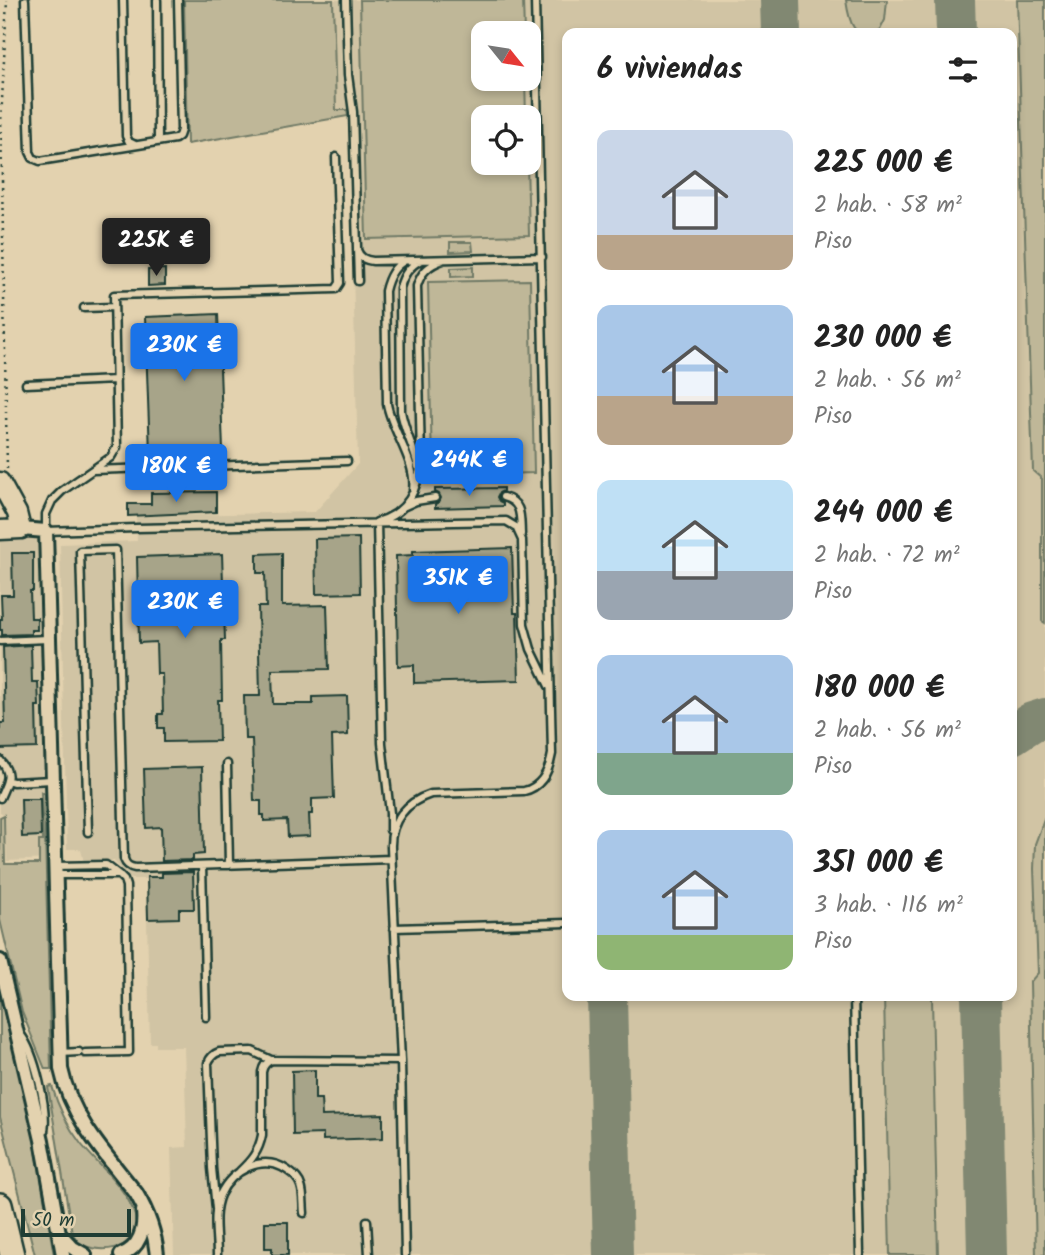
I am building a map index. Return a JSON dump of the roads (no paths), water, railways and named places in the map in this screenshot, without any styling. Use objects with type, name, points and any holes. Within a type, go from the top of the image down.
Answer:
[{"type":"highway","points":[[0,1205],[12,1255]]},
{"type":"street","points":[[3,478],[21,529]]},
{"type":"street","points":[[0,530],[46,531],[59,1053],[64,1084],[76,1113],[142,1203],[152,1227],[158,1255]]},
{"type":"street","points":[[0,961],[42,1140],[63,1255]]},
{"type":"street","points":[[121,1255],[132,1249],[142,1232],[142,1203]]},
{"type":"street","points":[[58,1233],[73,1248],[85,1255]]},
{"type":"lane","points":[[25,0],[31,157],[40,161],[180,136],[178,0]]},
{"type":"lane","points":[[123,0],[126,136],[129,142],[136,145]]},
{"type":"lane","points":[[157,0],[158,141]]},
{"type":"lane","points":[[346,0],[348,75],[353,113],[358,281]]},
{"type":"lane","points":[[390,839],[403,811],[413,802],[436,793],[524,791],[534,788],[548,770],[552,754],[536,0]]},
{"type":"lane","points":[[336,157],[338,288],[114,295],[117,447],[111,457],[52,501],[46,514],[46,531],[506,521],[516,527],[522,540]]},
{"type":"lane","points":[[357,248],[368,261],[542,257]]},
{"type":"lane","points":[[419,479],[414,451],[401,411],[400,288],[406,273],[414,263],[421,260]]},
{"type":"lane","points":[[413,499],[421,460],[417,286],[419,278],[428,267],[443,260]]},
{"type":"lane","points":[[404,261],[394,268],[385,291],[387,404],[391,422],[411,468],[413,499]]},
{"type":"lane","points":[[84,309],[114,307]]},
{"type":"lane","points":[[26,384],[116,380]]},
{"type":"lane","points":[[90,471],[347,461]]},
{"type":"lane","points":[[503,497],[509,498],[518,506],[520,512],[524,624],[531,649],[551,691]]},
{"type":"lane","points":[[377,523],[390,517],[413,499],[435,498]]},
{"type":"lane","points":[[377,523],[382,743],[390,813],[401,1061],[405,1255]]},
{"type":"lane","points":[[88,832],[80,551],[116,550],[124,859],[129,867],[391,859]]},
{"type":"lane","points":[[0,641],[48,639]]},
{"type":"lane","points":[[0,760],[8,771],[8,779],[0,798]]},
{"type":"lane","points":[[227,764],[229,864]]},
{"type":"lane","points":[[8,779],[13,782],[52,780]]},
{"type":"lane","points":[[202,866],[206,1017]]},
{"type":"lane","points":[[55,870],[118,875],[124,880],[130,1052],[59,1053]]},
{"type":"lane","points":[[394,928],[562,923]]},
{"type":"lane","points":[[854,1001],[860,1255]]},
{"type":"lane","points":[[217,1255],[208,1063],[212,1056],[219,1052],[254,1052],[272,1060],[401,1061]]},
{"type":"lane","points":[[216,1209],[224,1188],[252,1159],[261,1143],[262,1072],[265,1065],[272,1060]]},
{"type":"lane","points":[[240,1171],[258,1164],[272,1163],[286,1170],[301,1186],[304,1213]]},
{"type":"lane","points":[[368,1221],[369,1255]]}]
